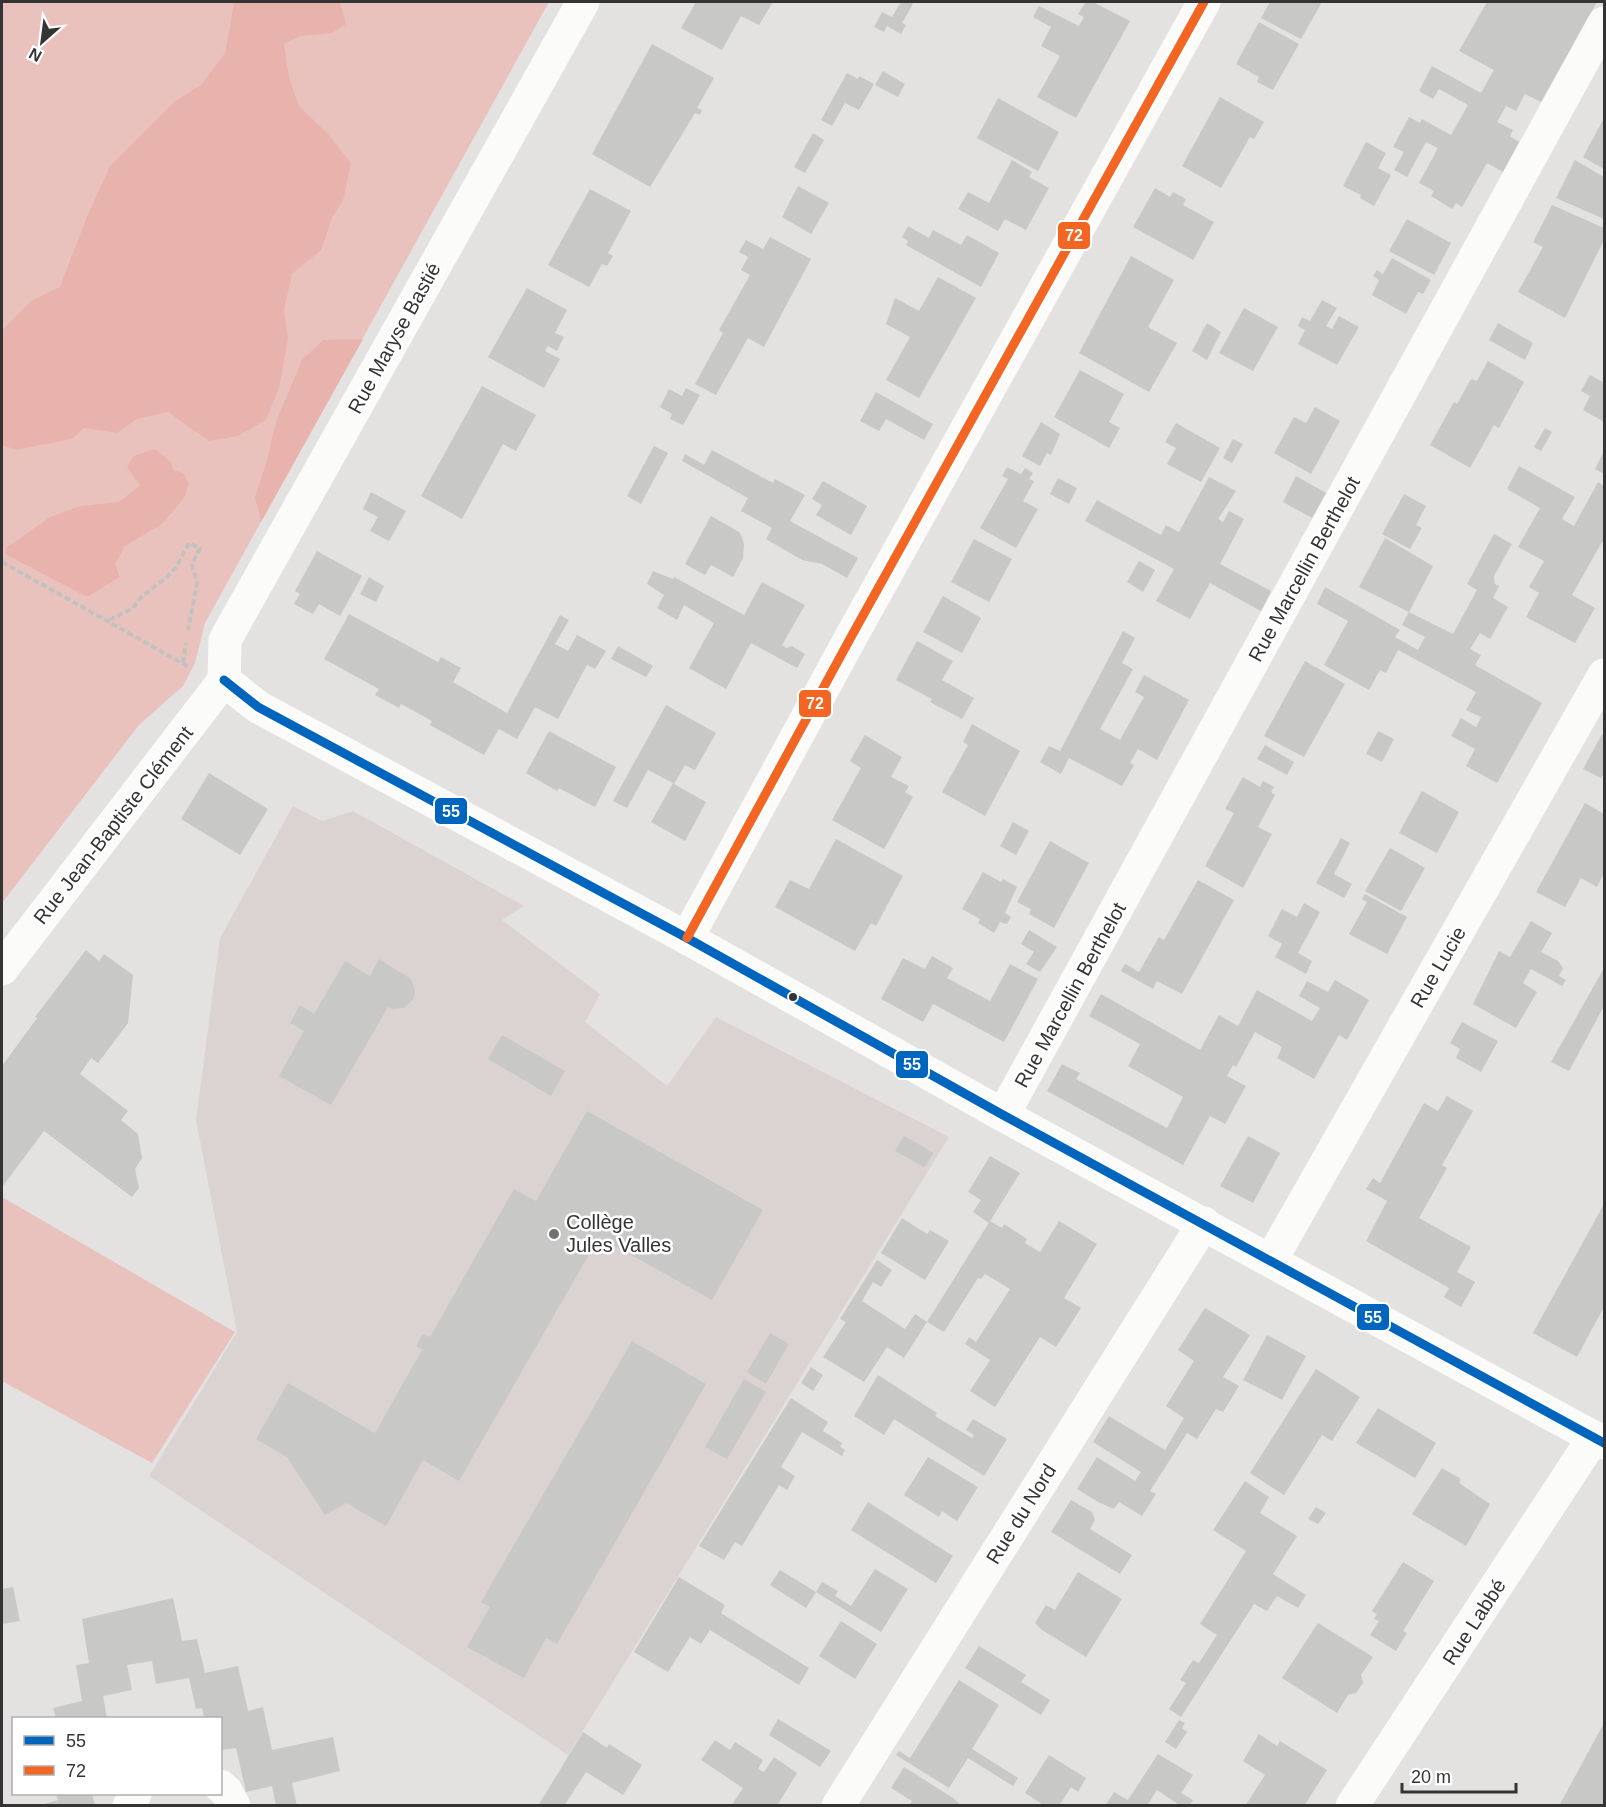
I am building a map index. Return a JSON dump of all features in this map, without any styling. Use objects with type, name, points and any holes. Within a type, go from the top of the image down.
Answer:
[{"type":"street","name":"Rue Maryse Bastié","points":[[224,680],[225,640],[583,2]]},
{"type":"street","points":[[687,938],[1204,2]]},
{"type":"street","name":"Rue Marcellin Berthelot","points":[[1003,1115],[1605,24]]},
{"type":"street","name":"Rue Lucie","points":[[1271,1260],[1605,675]]},
{"type":"street","points":[[224,680],[258,707],[687,938],[1003,1115],[1599,1440]]},
{"type":"street","name":"Rue Jean-Baptiste Clément","points":[[2,969],[224,680]]},
{"type":"street","name":"Rue du Nord","points":[[838,1806],[1204,1223]]},
{"type":"street","name":"Rue Labbé","points":[[1352,1806],[1599,1440]]},
{"type":"street","points":[[222,1789],[234,1806]]},
{"type":"path","points":[[108,620],[133,608],[141,597],[167,577],[177,566],[189,543],[200,548],[192,565],[197,583],[183,663]]},
{"type":"path","points":[[2,562],[172,658]]},
{"type":"shaded area","points":[[2,2],[549,2],[205,623],[195,663],[183,686],[139,725],[2,903]]},
{"type":"shaded area","points":[[230,2],[340,2],[346,24],[332,33],[300,36],[284,44],[289,77],[299,106],[328,134],[351,163],[343,201],[332,218],[321,250],[292,274],[284,310],[288,338],[279,388],[266,420],[238,436],[209,441],[168,412],[137,419],[117,433],[84,428],[72,439],[16,450],[2,445],[2,330],[31,301],[60,287],[86,219],[110,166],[174,102],[202,84],[225,53],[234,4]]},
{"type":"shaded area","points":[[363,339],[261,522],[255,497],[276,422],[302,360],[323,340]]},
{"type":"shaded area","points":[[155,449],[170,461],[174,470],[183,473],[189,483],[184,498],[162,524],[125,546],[115,564],[120,577],[87,597],[5,554],[6,548],[50,517],[80,506],[119,502],[140,485],[127,467],[134,456]]},
{"type":"shaded area","name":"Collège Jules Valles","points":[[293,806],[322,821],[353,811],[524,906],[502,920],[600,994],[585,1022],[667,1086],[716,1017],[949,1137],[568,1755],[149,1476],[237,1332],[196,1120],[220,938]]},
{"type":"shaded area","points":[[2,1197],[235,1332],[152,1463],[2,1381]]},
{"type":"building","points":[[696,2],[773,2],[759,25],[741,16],[722,50],[681,28]]},
{"type":"building","points":[[901,2],[914,2],[902,23],[906,25],[901,34],[887,26],[884,32],[874,27],[882,12],[892,17]]},
{"type":"building","points":[[1086,2],[1093,2],[1130,21],[1076,118],[1037,97],[1060,56],[1041,46],[1051,27],[1033,17],[1039,6],[1079,26],[1084,17],[1078,14]]},
{"type":"building","points":[[1270,2],[1322,2],[1301,39],[1261,18]]},
{"type":"building","points":[[1487,2],[1597,2],[1541,102],[1525,94],[1516,111],[1506,106],[1497,122],[1513,130],[1510,136],[1519,142],[1503,172],[1487,163],[1462,207],[1456,203],[1452,209],[1431,196],[1434,191],[1419,183],[1438,148],[1426,142],[1407,177],[1394,170],[1404,152],[1393,147],[1409,117],[1420,123],[1422,119],[1451,135],[1468,105],[1439,89],[1433,99],[1419,91],[1432,66],[1481,93],[1494,70],[1459,51]]},
{"type":"building","points":[[1259,22],[1299,44],[1273,90],[1257,82],[1259,77],[1236,64]]},
{"type":"building","points":[[652,44],[714,78],[697,108],[702,110],[700,115],[695,113],[650,187],[592,154]]},
{"type":"building","points":[[883,71],[905,84],[898,97],[875,85]]},
{"type":"building","points":[[847,73],[874,84],[859,110],[845,103],[832,126],[821,120]]},
{"type":"building","points":[[1220,97],[1264,122],[1254,139],[1250,137],[1221,188],[1182,166]]},
{"type":"building","points":[[998,98],[1059,132],[1038,171],[977,138]]},
{"type":"building","points":[[1604,118],[1604,169],[1583,157]]},
{"type":"building","points":[[813,133],[824,140],[805,173],[794,167]]},
{"type":"building","points":[[1366,142],[1386,153],[1378,168],[1391,175],[1374,206],[1360,198],[1361,195],[1343,186]]},
{"type":"building","points":[[1012,160],[1032,172],[1029,177],[1049,188],[1026,230],[1005,219],[998,231],[958,209],[968,192],[989,203]]},
{"type":"building","points":[[1575,160],[1604,177],[1604,219],[1556,198]]},
{"type":"building","points":[[798,186],[829,203],[811,234],[782,217]]},
{"type":"building","points":[[1155,188],[1170,197],[1173,192],[1186,199],[1183,205],[1214,222],[1193,260],[1133,227]]},
{"type":"building","points":[[590,189],[631,211],[608,253],[613,256],[607,266],[602,264],[589,287],[548,265]]},
{"type":"building","points":[[1552,205],[1604,228],[1604,240],[1565,318],[1518,292],[1543,247],[1533,242]]},
{"type":"building","points":[[1407,219],[1451,243],[1434,275],[1389,251]]},
{"type":"building","points":[[908,226],[929,238],[933,230],[961,245],[967,235],[999,253],[981,287],[906,245],[908,241],[902,237]]},
{"type":"building","points":[[770,237],[811,259],[764,347],[748,338],[716,395],[695,384],[723,333],[719,330],[750,275],[741,270],[748,257],[739,252],[746,240],[763,249]]},
{"type":"building","points":[[1131,256],[1174,280],[1148,327],[1177,343],[1149,392],[1079,353]]},
{"type":"building","points":[[1392,258],[1431,280],[1423,294],[1418,292],[1406,314],[1372,295],[1379,280],[1373,276],[1377,270],[1383,274]]},
{"type":"building","points":[[938,277],[976,298],[919,398],[886,380],[910,337],[886,324],[895,298],[919,311]]},
{"type":"building","points":[[527,288],[567,310],[555,333],[564,337],[557,351],[548,346],[545,351],[560,359],[544,388],[488,357]]},
{"type":"building","points":[[1322,300],[1337,308],[1326,326],[1332,329],[1339,316],[1359,327],[1337,365],[1298,344],[1305,330],[1298,326],[1302,317],[1310,321]]},
{"type":"building","points":[[1244,308],[1278,327],[1253,371],[1219,353]]},
{"type":"building","points":[[1207,323],[1221,332],[1207,360],[1192,351]]},
{"type":"building","points":[[1498,323],[1533,343],[1525,360],[1489,340]]},
{"type":"building","points":[[1488,361],[1524,382],[1499,428],[1494,425],[1470,468],[1430,445],[1454,402],[1457,404],[1471,379],[1477,381]]},
{"type":"building","points":[[1080,370],[1124,394],[1109,422],[1120,428],[1109,448],[1054,417]]},
{"type":"building","points":[[1590,375],[1604,383],[1604,422],[1583,410],[1590,396],[1581,391]]},
{"type":"building","points":[[482,386],[536,415],[516,451],[503,444],[462,519],[421,496]]},
{"type":"building","points":[[686,388],[700,395],[683,425],[670,419],[672,414],[660,407],[669,389],[682,396]]},
{"type":"building","points":[[876,392],[933,424],[924,440],[886,419],[879,431],[860,421]]},
{"type":"building","points":[[1315,407],[1340,421],[1311,474],[1274,453],[1294,417],[1306,423]]},
{"type":"building","points":[[1041,422],[1060,434],[1051,455],[1047,453],[1040,466],[1022,456]]},
{"type":"building","points":[[1176,423],[1220,448],[1201,482],[1167,464],[1176,448],[1165,442]]},
{"type":"building","points":[[1545,428],[1552,432],[1541,451],[1534,447]]},
{"type":"building","points":[[1233,439],[1243,444],[1232,463],[1223,458]]},
{"type":"building","points":[[654,446],[668,453],[641,504],[627,496]]},
{"type":"building","points":[[712,450],[773,483],[775,479],[805,495],[790,521],[858,558],[847,578],[822,564],[802,560],[766,539],[772,528],[741,511],[748,498],[682,461],[685,454],[704,465]]},
{"type":"building","points":[[1604,451],[1604,474],[1595,469]]},
{"type":"building","points":[[1519,466],[1575,497],[1562,519],[1574,526],[1598,482],[1604,486],[1604,543],[1602,542],[1572,595],[1595,608],[1575,643],[1526,617],[1539,593],[1529,587],[1544,561],[1518,547],[1540,508],[1507,489]]},
{"type":"building","points":[[1007,467],[1021,474],[1025,468],[1033,473],[1029,479],[1034,481],[1023,501],[1038,509],[1016,548],[980,528],[1008,479],[1002,476]]},
{"type":"building","points":[[1296,476],[1326,493],[1312,518],[1283,502]]},
{"type":"building","points":[[1209,477],[1236,491],[1218,519],[1223,522],[1229,511],[1244,519],[1220,564],[1271,591],[1261,611],[1210,583],[1190,619],[1156,601],[1174,569],[1085,521],[1097,500],[1161,535],[1166,525],[1179,532]]},
{"type":"building","points":[[1058,478],[1077,488],[1069,504],[1050,494]]},
{"type":"building","points":[[823,481],[867,506],[851,535],[816,515],[822,505],[812,499]]},
{"type":"building","points":[[371,492],[406,511],[389,541],[370,531],[378,517],[363,509]]},
{"type":"building","points":[[1404,494],[1426,506],[1416,525],[1422,528],[1410,549],[1382,534]]},
{"type":"building","points":[[711,516],[739,532],[742,537],[743,558],[733,577],[711,565],[705,575],[685,564]]},
{"type":"building","points":[[1494,534],[1512,544],[1494,576],[1495,584],[1499,586],[1493,598],[1508,607],[1490,639],[1480,633],[1470,649],[1481,655],[1475,665],[1542,703],[1497,783],[1466,766],[1475,749],[1451,736],[1461,718],[1476,727],[1481,717],[1466,710],[1476,692],[1398,650],[1386,673],[1380,670],[1369,690],[1324,665],[1348,621],[1317,604],[1325,587],[1400,630],[1395,637],[1418,650],[1425,637],[1402,625],[1409,612],[1453,634],[1477,590],[1467,584]]},
{"type":"building","points":[[1385,538],[1433,566],[1409,612],[1359,587]]},
{"type":"building","points":[[974,539],[1012,559],[989,602],[951,582]]},
{"type":"building","points":[[317,551],[362,576],[340,616],[319,604],[313,614],[294,604],[300,594],[295,591]]},
{"type":"building","points":[[1139,561],[1155,570],[1143,592],[1127,582]]},
{"type":"building","points":[[653,571],[673,579],[674,577],[744,615],[762,582],[805,605],[782,645],[786,648],[792,646],[805,654],[797,668],[751,643],[726,689],[689,668],[714,623],[684,605],[677,620],[657,608],[664,595],[647,584]]},
{"type":"building","points":[[369,577],[384,586],[376,602],[360,594]]},
{"type":"building","points":[[943,596],[981,618],[962,653],[923,632]]},
{"type":"building","points":[[349,614],[438,662],[441,657],[461,668],[453,682],[507,713],[560,615],[569,620],[555,644],[568,651],[577,635],[606,651],[595,669],[587,665],[558,719],[535,707],[517,739],[499,729],[484,755],[430,725],[432,721],[401,704],[399,708],[375,695],[379,689],[324,659]]},
{"type":"building","points":[[1123,631],[1135,638],[1122,663],[1133,669],[1100,729],[1120,740],[1144,697],[1135,692],[1144,675],[1189,700],[1157,760],[1138,749],[1130,763],[1134,765],[1122,786],[1069,758],[1061,774],[1040,762],[1049,746],[1060,751]]},
{"type":"building","points":[[917,641],[953,661],[942,680],[974,698],[962,719],[930,702],[932,699],[896,680]]},
{"type":"building","points":[[618,646],[653,666],[646,677],[611,659]]},
{"type":"building","points":[[1305,661],[1345,684],[1304,757],[1264,736]]},
{"type":"building","points":[[666,705],[716,733],[695,770],[685,765],[674,784],[706,802],[685,841],[651,822],[673,783],[648,770],[627,808],[613,801]]},
{"type":"building","points":[[972,724],[1020,751],[985,816],[942,792],[968,745],[963,742]]},
{"type":"building","points":[[549,731],[616,767],[595,807],[559,788],[557,791],[526,773]]},
{"type":"building","points":[[1378,731],[1394,739],[1382,762],[1366,754]]},
{"type":"building","points":[[1602,734],[1604,736],[1604,773],[1601,778],[1583,769]]},
{"type":"building","points":[[865,735],[902,757],[891,777],[909,786],[905,792],[913,797],[884,849],[832,820],[861,768],[850,761]]},
{"type":"building","points":[[1265,745],[1294,762],[1287,775],[1257,759]]},
{"type":"building","points":[[209,773],[268,809],[240,855],[181,819]]},
{"type":"building","points":[[1243,777],[1260,787],[1263,781],[1267,783],[1274,787],[1271,792],[1275,795],[1258,827],[1272,834],[1243,888],[1205,866],[1234,813],[1225,809]]},
{"type":"building","points":[[1422,791],[1459,812],[1437,853],[1399,833]]},
{"type":"building","points":[[1585,803],[1604,814],[1604,873],[1597,887],[1581,878],[1565,907],[1536,892]]},
{"type":"building","points":[[1013,822],[1029,831],[1016,855],[1000,846]]},
{"type":"building","points":[[1341,838],[1350,843],[1334,874],[1352,884],[1344,898],[1316,883]]},
{"type":"building","points":[[836,839],[903,876],[876,926],[871,923],[855,951],[775,907],[790,880],[809,889]]},
{"type":"building","points":[[1050,841],[1089,863],[1054,928],[1029,914],[1031,909],[1017,902]]},
{"type":"building","points":[[1390,848],[1425,868],[1401,911],[1365,891]]},
{"type":"building","points":[[983,872],[1001,882],[1003,879],[1017,887],[1005,913],[1011,917],[1007,924],[1000,922],[994,933],[978,923],[980,919],[962,909]]},
{"type":"building","points":[[1198,880],[1234,900],[1182,994],[1157,981],[1153,989],[1121,971],[1125,964],[1139,972],[1159,937],[1164,940]]},
{"type":"building","points":[[1365,894],[1407,917],[1387,954],[1349,934],[1367,902],[1362,899]]},
{"type":"building","points":[[1304,903],[1320,912],[1298,953],[1312,961],[1306,974],[1275,957],[1282,944],[1268,936],[1282,909],[1297,917]]},
{"type":"building","points":[[1531,921],[1552,933],[1541,952],[1558,961],[1563,968],[1559,976],[1566,980],[1562,986],[1531,969],[1523,983],[1537,992],[1516,1028],[1473,1004],[1499,951],[1510,957]]},
{"type":"building","points":[[1029,930],[1057,947],[1040,972],[1026,964],[1034,952],[1021,944]]},
{"type":"building","points":[[86,950],[99,961],[104,954],[133,975],[128,1023],[98,1063],[91,1058],[80,1074],[128,1111],[121,1120],[138,1134],[142,1158],[135,1169],[139,1188],[132,1197],[44,1131],[2,1187],[2,1066],[37,1018],[35,1017]]},
{"type":"building","points":[[932,956],[953,968],[947,978],[990,1001],[1010,964],[1038,979],[1004,1042],[933,1004],[923,1022],[881,999],[903,958],[925,969]]},
{"type":"building","points":[[379,959],[411,979],[415,990],[414,998],[404,1008],[388,1007],[331,1105],[279,1076],[304,1031],[290,1023],[300,1005],[314,1014],[345,961],[370,976]]},
{"type":"building","points":[[1604,968],[1604,1006],[1569,1071],[1551,1062]]},
{"type":"building","points":[[1335,980],[1369,1000],[1347,1040],[1339,1035],[1314,1079],[1277,1058],[1282,1047],[1255,1032],[1236,1067],[1233,1065],[1227,1076],[1246,1086],[1225,1124],[1210,1116],[1183,1165],[1047,1091],[1062,1064],[1080,1073],[1076,1079],[1167,1128],[1183,1097],[1128,1066],[1140,1044],[1089,1016],[1101,994],[1200,1050],[1219,1015],[1238,1026],[1257,990],[1312,1021],[1320,1008],[1299,996],[1307,981],[1328,992]]},
{"type":"building","points":[[1462,1022],[1498,1041],[1481,1072],[1456,1058],[1460,1049],[1450,1043]]},
{"type":"building","points":[[502,1035],[565,1071],[551,1096],[488,1059]]},
{"type":"building","points":[[1447,1096],[1473,1111],[1442,1165],[1447,1168],[1419,1218],[1471,1247],[1457,1272],[1475,1282],[1461,1307],[1444,1297],[1449,1288],[1366,1241],[1387,1201],[1366,1189],[1373,1178],[1380,1183],[1424,1103],[1438,1111]]},
{"type":"building","points":[[587,1111],[763,1210],[712,1300],[599,1237],[459,1481],[423,1460],[386,1526],[346,1503],[325,1515],[287,1457],[256,1439],[288,1383],[375,1433],[422,1350],[416,1346],[423,1334],[430,1337],[514,1189],[536,1201]]},
{"type":"building","points":[[904,1136],[934,1153],[924,1167],[895,1151]]},
{"type":"building","points":[[1248,1136],[1280,1153],[1253,1203],[1220,1186]]},
{"type":"building","points":[[990,1156],[1020,1173],[989,1223],[973,1212],[981,1200],[968,1192]]},
{"type":"building","points":[[1604,1204],[1604,1307],[1577,1357],[1533,1333]]},
{"type":"building","points":[[902,1218],[927,1234],[930,1230],[949,1241],[925,1280],[881,1253]]},
{"type":"building","points":[[990,1221],[1002,1228],[1004,1224],[1027,1239],[1025,1243],[1040,1252],[1059,1221],[1097,1244],[1064,1298],[1081,1308],[1056,1347],[1040,1337],[995,1407],[970,1391],[990,1360],[965,1344],[969,1337],[976,1342],[1010,1289],[985,1274],[981,1279],[978,1278],[944,1332],[927,1322]]},
{"type":"building","points":[[877,1260],[892,1270],[881,1287],[873,1282],[862,1301],[905,1329],[915,1314],[927,1322],[904,1358],[887,1347],[864,1382],[823,1357],[846,1322],[840,1319]]},
{"type":"building","points":[[1205,1308],[1250,1335],[1223,1377],[1239,1386],[1223,1412],[1216,1409],[1197,1439],[1187,1433],[1150,1491],[1156,1494],[1142,1516],[1119,1502],[1114,1509],[1077,1489],[1097,1457],[1135,1481],[1141,1472],[1093,1442],[1109,1416],[1165,1450],[1184,1418],[1166,1406],[1194,1361],[1178,1350]]},
{"type":"building","points":[[770,1333],[789,1344],[766,1384],[747,1372]]},
{"type":"building","points":[[1267,1335],[1306,1356],[1282,1400],[1243,1380]]},
{"type":"building","points":[[632,1341],[706,1384],[557,1644],[546,1638],[524,1678],[467,1647],[490,1607],[481,1602]]},
{"type":"building","points":[[811,1367],[823,1375],[813,1391],[801,1383]]},
{"type":"building","points":[[1316,1369],[1360,1397],[1332,1441],[1322,1435],[1284,1495],[1250,1473]]},
{"type":"building","points":[[878,1375],[937,1413],[935,1416],[972,1438],[974,1435],[966,1430],[973,1419],[1007,1439],[984,1476],[894,1419],[884,1435],[854,1416]]},
{"type":"building","points":[[744,1379],[766,1392],[727,1459],[705,1447]]},
{"type":"building","points":[[791,1398],[828,1422],[823,1431],[842,1443],[840,1447],[845,1450],[842,1456],[802,1432],[781,1467],[795,1476],[787,1490],[779,1485],[742,1546],[735,1542],[724,1560],[699,1546]]},
{"type":"building","points":[[1378,1408],[1436,1443],[1415,1478],[1356,1443]]},
{"type":"building","points":[[928,1457],[978,1487],[957,1521],[942,1511],[939,1517],[904,1495]]},
{"type":"building","points":[[1442,1468],[1461,1479],[1459,1483],[1490,1504],[1466,1546],[1412,1514]]},
{"type":"building","points":[[1245,1481],[1269,1497],[1260,1513],[1297,1536],[1273,1574],[1306,1595],[1298,1608],[1277,1596],[1267,1611],[1254,1604],[1181,1717],[1169,1709],[1186,1683],[1180,1680],[1193,1660],[1199,1663],[1217,1635],[1200,1624],[1246,1551],[1213,1530]]},
{"type":"building","points":[[1071,1500],[1092,1512],[1095,1520],[1090,1529],[1132,1555],[1120,1574],[1051,1532]]},
{"type":"building","points":[[868,1502],[953,1556],[936,1583],[851,1530]]},
{"type":"building","points":[[1316,1507],[1326,1513],[1318,1524],[1308,1519]]},
{"type":"building","points":[[1403,1562],[1434,1581],[1403,1631],[1407,1633],[1396,1651],[1370,1635],[1379,1621],[1374,1619],[1377,1614],[1372,1611]]},
{"type":"building","points":[[875,1569],[908,1589],[881,1632],[816,1592],[822,1582],[838,1591],[835,1596],[851,1606]]},
{"type":"building","points":[[780,1570],[816,1592],[806,1608],[770,1585]]},
{"type":"building","points":[[1078,1572],[1122,1599],[1086,1657],[1042,1630],[1035,1623],[1046,1605],[1055,1610]]},
{"type":"building","points":[[679,1577],[725,1605],[721,1613],[809,1668],[799,1685],[710,1630],[701,1644],[690,1637],[668,1672],[634,1652]]},
{"type":"building","points":[[13,1587],[20,1621],[2,1624],[2,1589]]},
{"type":"building","points":[[173,1598],[182,1641],[197,1639],[205,1673],[238,1666],[248,1711],[263,1707],[272,1750],[333,1737],[340,1771],[292,1783],[297,1806],[276,1806],[272,1786],[246,1792],[236,1748],[222,1750],[222,1717],[204,1717],[202,1708],[196,1709],[189,1678],[156,1684],[152,1661],[127,1665],[132,1690],[103,1696],[107,1717],[56,1717],[53,1708],[82,1701],[76,1665],[89,1663],[82,1619]]},
{"type":"building","points":[[841,1621],[877,1644],[855,1679],[819,1656]]},
{"type":"building","points":[[1318,1623],[1373,1657],[1361,1675],[1363,1683],[1356,1693],[1348,1695],[1337,1713],[1282,1678]]},
{"type":"building","points":[[979,1646],[1026,1675],[1021,1682],[1050,1700],[1041,1715],[965,1668]]},
{"type":"building","points":[[959,1680],[999,1705],[972,1749],[1018,1778],[1013,1786],[968,1758],[949,1788],[896,1755],[899,1751],[910,1758]]},
{"type":"building","points":[[778,1719],[831,1751],[820,1767],[769,1735]]},
{"type":"building","points":[[1179,1720],[1185,1723],[1182,1728],[1187,1732],[1176,1749],[1165,1742]]},
{"type":"building","points":[[1604,1723],[1604,1806],[1559,1806]]},
{"type":"building","points":[[583,1732],[607,1748],[609,1744],[642,1765],[623,1795],[586,1772],[564,1806],[538,1806]]},
{"type":"building","points":[[1259,1734],[1277,1746],[1280,1741],[1327,1770],[1304,1806],[1245,1806],[1265,1775],[1243,1761]]},
{"type":"building","points":[[715,1740],[730,1750],[735,1742],[763,1760],[758,1769],[764,1772],[774,1757],[797,1773],[777,1806],[731,1806],[743,1788],[701,1760]]},
{"type":"building","points":[[1158,1754],[1193,1775],[1181,1793],[1193,1800],[1189,1806],[1181,1806],[1157,1790],[1147,1806],[1105,1806],[1114,1792],[1128,1800]]},
{"type":"building","points":[[1049,1755],[1086,1778],[1078,1792],[1071,1787],[1059,1806],[1045,1806],[1025,1793]]},
{"type":"building","points":[[904,1767],[962,1806],[909,1806],[912,1801],[891,1788]]},
{"type":"building","points":[[56,1795],[92,1795],[95,1806],[38,1806],[58,1800]]},
{"type":"transit line","name":"72","points":[[687,938],[851,637],[1204,2]]},
{"type":"transit line","name":"55","points":[[224,680],[258,707],[687,938],[1003,1115],[1604,1443]]},
{"type":"place","name":"Collège Jules Valles","points":[[554,1234]]}]
